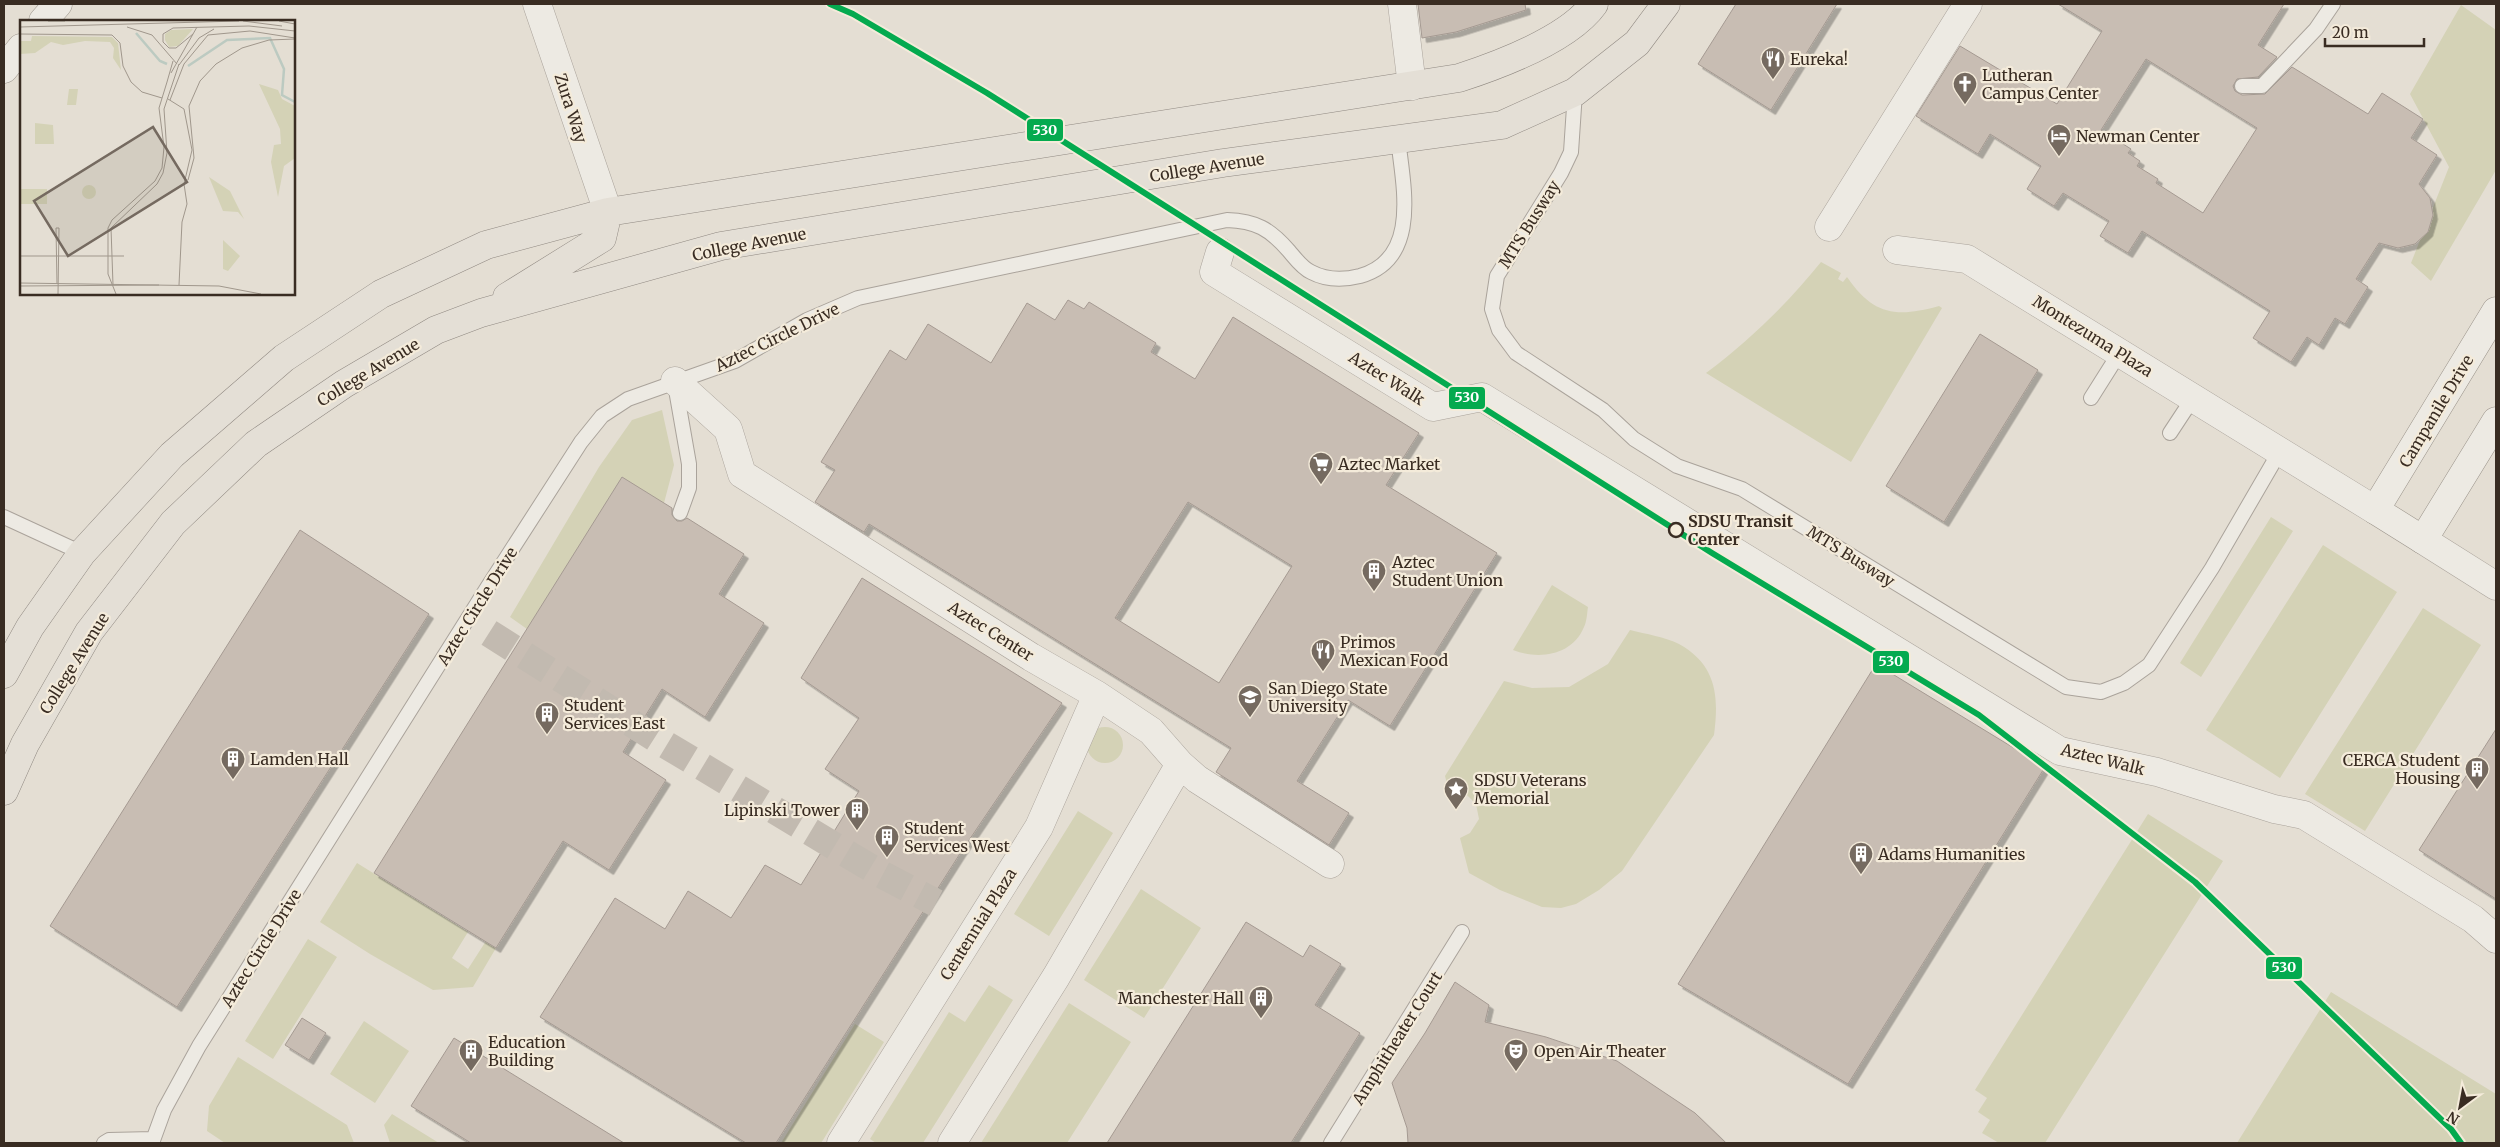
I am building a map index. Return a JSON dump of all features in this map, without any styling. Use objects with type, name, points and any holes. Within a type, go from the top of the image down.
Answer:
[{"type":"main road","points":[[4,674],[30,627],[82,553],[172,455],[284,358],[381,294],[486,245],[608,212],[1459,78],[1504,64],[1558,35],[1594,4]]},
{"type":"main road","name":"College Avenue","points":[[4,791],[25,744],[89,632],[172,523],[256,444],[344,384],[436,330],[481,313],[721,246],[1223,163],[1502,124],[1575,92],[1637,43],[1666,4]]},
{"type":"main road","points":[[481,313],[602,238],[608,212]]},
{"type":"street","points":[[44,20],[58,4]]},
{"type":"street","name":"Zura Way","points":[[537,4],[608,212]]},
{"type":"street","points":[[1402,4],[1412,86]]},
{"type":"street","points":[[1829,227],[1968,4]]},
{"type":"street","points":[[4,69],[20,49]]},
{"type":"street","name":"Montezuma Plaza","points":[[1897,250],[1968,259],[2496,586]]},
{"type":"street","name":"Aztec Walk","points":[[1220,252],[1214,272],[1433,407],[1482,397],[2060,751],[2157,772],[2274,809],[2304,815],[2473,920],[2496,939]]},
{"type":"street","name":"Campanile Drive","points":[[2375,510],[2496,311]]},
{"type":"street","name":"Aztec Center","points":[[675,381],[728,430],[742,474],[1031,657],[1097,695],[1152,731],[1180,764],[1197,779],[1330,864]]},
{"type":"street","points":[[2423,540],[2496,421]]},
{"type":"street","name":"Centennial Plaza","points":[[841,1143],[1039,827],[1097,695]]},
{"type":"street","points":[[952,1143],[1056,977],[1180,764]]},
{"type":"lane","points":[[2242,86],[2262,86],[2316,29],[2333,4]]},
{"type":"lane","name":"MTS Busway","points":[[1575,92],[1571,152],[1561,173],[1497,276],[1492,309],[1498,330],[1516,353],[1602,410],[1634,439],[1677,466],[1742,489],[2066,687],[2101,692],[2124,683],[2149,665],[2212,568],[2280,451]]},
{"type":"lane","name":"Aztec Circle Drive","points":[[153,1141],[164,1110],[199,1046],[581,442],[602,416],[622,403],[675,381],[735,361],[807,320],[858,298],[1227,220],[1246,221],[1265,228],[1310,272],[1331,278],[1350,279],[1367,274],[1381,265],[1393,252],[1402,234],[1405,215],[1398,139]]},
{"type":"lane","points":[[2091,398],[2120,352]]},
{"type":"lane","points":[[675,381],[689,464],[689,488],[680,513]]},
{"type":"lane","points":[[2170,432],[2193,398]]},
{"type":"lane","points":[[4,517],[82,553]]},
{"type":"lane","name":"Amphitheater Court","points":[[1331,1143],[1462,932]]},
{"type":"lane","points":[[104,1143],[110,1140],[153,1141]]},
{"type":"shaded area","points":[[2461,5],[2496,30],[2496,170],[2431,281],[2411,263],[2449,167],[2410,94]]},
{"type":"shaded area","points":[[1821,262],[1841,273],[1838,279],[1843,282],[1847,277],[1866,299],[1876,306],[1898,312],[1924,310],[1939,306],[1942,308],[1851,462],[1706,373],[1738,348],[1767,321]]},
{"type":"shaded area","points":[[662,410],[674,465],[664,503],[562,573],[527,629],[510,617],[599,467],[632,420]]},
{"type":"shaded area","points":[[2271,517],[2293,531],[2201,677],[2180,663]]},
{"type":"shaded area","points":[[2323,545],[2397,592],[2280,778],[2206,730]]},
{"type":"shaded area","points":[[1552,585],[1588,607],[1585,625],[1579,637],[1563,650],[1543,655],[1533,655],[1513,650]]},
{"type":"shaded area","points":[[2423,608],[2481,645],[2365,831],[2305,794]]},
{"type":"shaded area","points":[[1630,630],[1679,644],[1692,652],[1701,662],[1713,683],[1716,708],[1714,735],[1622,871],[1599,890],[1576,904],[1561,908],[1542,907],[1500,890],[1469,873],[1460,838],[1470,833],[1479,819],[1476,804],[1465,793],[1449,791],[1445,776],[1504,681],[1532,688],[1569,687],[1608,664]]},
{"type":"shaded area","points":[[1105,727],[1112,728],[1118,732],[1122,738],[1122,752],[1118,758],[1112,762],[1105,763],[1098,762],[1092,758],[1088,752],[1087,745],[1088,738],[1092,732],[1098,728]]},
{"type":"shaded area","points":[[1078,811],[1113,833],[1049,936],[1014,914]]},
{"type":"shaded area","points":[[2148,814],[2223,861],[2045,1143],[1999,1143],[1982,1133],[1990,1120],[1978,1112],[1987,1098],[1975,1090]]},
{"type":"shaded area","points":[[357,863],[468,932],[452,958],[468,969],[486,941],[496,948],[473,987],[433,990],[370,954],[320,922]]},
{"type":"shaded area","points":[[1141,889],[1201,928],[1144,1018],[1084,980]]},
{"type":"shaded area","points":[[308,939],[337,957],[273,1059],[245,1041]]},
{"type":"shaded area","points":[[989,985],[1013,1000],[923,1143],[876,1143],[870,1139],[949,1012],[965,1022]]},
{"type":"shaded area","points":[[2331,992],[2496,1094],[2496,1143],[2237,1143]]},
{"type":"shaded area","points":[[1069,1003],[1131,1042],[1067,1143],[981,1143]]},
{"type":"shaded area","points":[[364,1021],[409,1051],[375,1103],[330,1074]]},
{"type":"shaded area","points":[[855,1024],[884,1042],[821,1143],[781,1143]]},
{"type":"shaded area","points":[[238,1057],[347,1125],[354,1143],[225,1143],[207,1131],[209,1106]]},
{"type":"shaded area","points":[[392,1114],[439,1143],[390,1143],[384,1125]]},
{"type":"building","points":[[1418,4],[1525,4],[1526,10],[1456,32],[1422,38]]},
{"type":"building","points":[[1736,4],[1837,4],[1771,110],[1698,64]]},
{"type":"building","points":[[2058,4],[2284,4],[2258,45],[2277,57],[2258,77],[2237,79],[2233,86],[2235,91],[2242,95],[2265,94],[2292,67],[2368,114],[2382,93],[2423,119],[2411,138],[2437,155],[2419,184],[2430,198],[2433,215],[2428,232],[2415,244],[2398,248],[2379,243],[2356,279],[2368,287],[2345,324],[2335,318],[2319,345],[2307,337],[2291,362],[2253,338],[2270,311],[2142,231],[2128,253],[2100,236],[2109,221],[2063,193],[2054,206],[2027,189],[2041,166],[1990,134],[1978,154],[1916,116],[1960,46],[2057,104],[2102,31]],"holes":[[[2146,59],[2257,128],[2203,213],[2156,183],[2158,179],[2137,166],[2140,161],[2128,153],[2131,149],[2101,130]]]},
{"type":"building","name":"Aztec Student Union","points":[[1068,300],[1084,309],[1089,302],[1156,343],[1151,352],[1195,379],[1233,317],[1419,433],[1386,485],[1497,553],[1390,726],[1348,700],[1297,781],[1349,813],[1329,845],[1216,772],[1231,748],[869,524],[864,532],[815,502],[835,470],[821,462],[890,350],[906,360],[928,324],[991,363],[1027,303],[1055,320]],"holes":[[[1188,502],[1292,566],[1219,683],[1115,618]]]},
{"type":"building","points":[[1980,334],[2038,370],[1944,522],[1886,486]]},
{"type":"building","name":"Student Services East","points":[[622,477],[672,508],[672,515],[677,521],[687,518],[744,554],[719,594],[764,623],[705,717],[662,689],[623,752],[666,780],[609,870],[563,841],[496,948],[374,873]]},
{"type":"building","name":"Lamden Hall","points":[[300,530],[429,614],[177,1007],[50,926]]},
{"type":"building","name":"Student Services West","points":[[862,578],[1062,703],[961,852],[776,1143],[746,1143],[540,1017],[615,898],[665,929],[688,891],[731,918],[765,865],[801,885],[859,791],[825,769],[859,718],[801,678]]},
{"type":"building","name":"Adams Humanities","points":[[1876,664],[2045,767],[1848,1084],[1678,984]]},
{"type":"building","name":"CERCA Student Housing","points":[[2496,729],[2496,899],[2419,850]]},
{"type":"building","name":"Manchester Hall","points":[[1246,922],[1303,957],[1310,945],[1341,964],[1315,1005],[1360,1033],[1291,1143],[1107,1143]]},
{"type":"building","name":"Open Air Theater","points":[[1455,982],[1489,1005],[1485,1022],[1546,1037],[1617,1061],[1695,1113],[1726,1143],[1408,1143],[1407,1128],[1392,1083],[1425,1033]]},
{"type":"building","points":[[302,1018],[326,1033],[309,1060],[285,1045]]},
{"type":"building","name":"Education Building","points":[[454,1038],[624,1143],[471,1143],[411,1106]]},
{"type":"tunnel","points":[[489,633],[663,743],[879,873],[936,903]]},
{"type":"transit line","name":"530","points":[[830,4],[853,14],[987,93],[1712,553],[1979,715],[2195,882],[2451,1129],[2461,1143]]},
{"type":"place","name":"Eureka!","points":[[1773,80]]},
{"type":"place","name":"Lutheran Campus Center","points":[[1965,105]]},
{"type":"place","name":"Newman Center","points":[[2059,157]]},
{"type":"place","name":"Aztec Market","points":[[1321,485]]},
{"type":"place","name":"SDSU Transit Center","points":[[1676,530]]},
{"type":"place","name":"Aztec Student Union","points":[[1374,592]]},
{"type":"place","name":"Primos Mexican Food","points":[[1323,672]]},
{"type":"place","name":"San Diego State University","points":[[1250,718]]},
{"type":"place","name":"Student Services East","points":[[547,735]]},
{"type":"place","name":"Lamden Hall","points":[[233,780]]},
{"type":"place","name":"CERCA Student Housing","points":[[2477,790]]},
{"type":"place","name":"SDSU Veterans Memorial","points":[[1456,810]]},
{"type":"place","name":"Lipinski Tower","points":[[857,831]]},
{"type":"place","name":"Student Services West","points":[[887,858]]},
{"type":"place","name":"Adams Humanities","points":[[1861,875]]},
{"type":"place","name":"Manchester Hall","points":[[1261,1019]]},
{"type":"place","name":"Education Building","points":[[471,1072]]},
{"type":"place","name":"Open Air Theater","points":[[1516,1072]]}]
